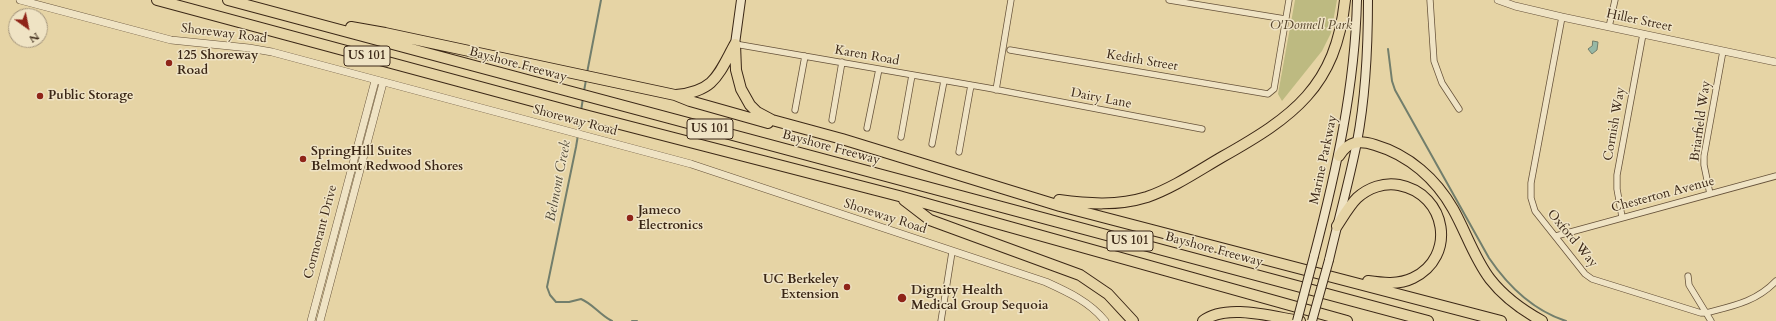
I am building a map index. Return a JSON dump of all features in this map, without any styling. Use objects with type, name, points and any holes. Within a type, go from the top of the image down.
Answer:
[{"type":"highway","name":"US 101","points":[[157,0],[581,114],[899,196],[1347,321]]},
{"type":"highway","name":"Bayshore Freeway","points":[[228,0],[1428,321]]},
{"type":"highway","points":[[1034,197],[1098,204],[1124,202],[1147,197],[1178,182],[1268,130],[1299,105],[1326,68],[1338,40],[1345,0]]},
{"type":"highway","points":[[292,17],[385,33],[675,95],[690,101],[800,132],[842,139]]},
{"type":"highway","points":[[675,95],[696,92],[712,81],[722,70],[735,44]]},
{"type":"highway","points":[[735,44],[736,70],[741,89],[750,105],[757,112],[772,120],[842,139],[1060,206],[1501,321]]},
{"type":"highway","points":[[1339,156],[1346,146],[1357,142],[1369,143],[1410,161],[1440,190],[1454,210],[1471,246],[1489,278],[1514,302],[1542,321]]},
{"type":"highway","points":[[1337,226],[1357,198],[1366,192],[1385,184],[1395,184],[1414,189],[1422,194],[1434,208],[1441,228],[1439,248],[1435,258],[1428,267],[1412,279],[1390,283],[1344,279]]},
{"type":"highway","points":[[899,196],[930,220],[1080,275],[1108,294],[1134,321]]},
{"type":"highway","points":[[1203,321],[1216,314],[1226,312],[1300,321]]},
{"type":"main road","points":[[735,44],[741,0]]},
{"type":"main road","name":"Marine Parkway","points":[[1297,321],[1339,156],[1350,86],[1355,38],[1356,0]]},
{"type":"main road","name":"Marine Parkway","points":[[1312,321],[1357,142],[1366,63],[1368,0]]},
{"type":"street","name":"Shoreway Road","points":[[20,0],[156,37],[272,52],[375,81],[691,164],[1046,282],[1065,290],[1083,301],[1105,321]]},
{"type":"street","points":[[996,90],[1011,0]]},
{"type":"street","points":[[1168,0],[1286,20],[1289,0]]},
{"type":"street","points":[[1430,0],[1434,60],[1442,83],[1459,109]]},
{"type":"street","name":"Hiller Street","points":[[1498,0],[1515,6],[1562,17],[1776,62]]},
{"type":"street","points":[[1609,27],[1615,0]]},
{"type":"street","name":"Oxford Way","points":[[1562,17],[1531,183],[1531,198],[1535,211],[1585,274],[1592,279],[1696,312],[1706,313],[1752,300],[1765,292],[1776,282]]},
{"type":"street","name":"Kedith Street","points":[[1010,50],[1265,94],[1271,93],[1274,89],[1286,20]]},
{"type":"street","name":"Cornish Way","points":[[1622,217],[1617,189],[1617,175],[1643,34]]},
{"type":"street","name":"Karen Road","points":[[735,44],[996,90]]},
{"type":"street","name":"Briarfield Way","points":[[1710,194],[1704,156],[1723,51]]},
{"type":"street","points":[[795,110],[804,56]]},
{"type":"street","points":[[832,120],[842,62]]},
{"type":"street","points":[[867,128],[879,69]]},
{"type":"street","points":[[901,137],[912,75]]},
{"type":"street","name":"Cormorant Drive","points":[[311,321],[375,81]]},
{"type":"street","points":[[932,144],[944,81]]},
{"type":"street","name":"Cormorant Drive","points":[[320,321],[383,83]]},
{"type":"street","points":[[959,152],[971,86]]},
{"type":"street","name":"Dairy Lane","points":[[996,90],[1202,129]]},
{"type":"street","name":"Chesterton Avenue","points":[[1556,236],[1776,176]]},
{"type":"street","points":[[941,321],[952,252]]},
{"type":"street","points":[[1688,276],[1689,285],[1711,321]]},
{"type":"green space","name":"O'Donnell Park","points":[[1295,0],[1337,0],[1331,33],[1322,51],[1282,101],[1278,94]]},
{"type":"shaded area","points":[[1593,41],[1598,42],[1597,50],[1592,54],[1588,49],[1592,46]]},
{"type":"waterway","name":"Belmont Creek","points":[[587,73],[601,0]]},
{"type":"waterway","points":[[1388,49],[1392,81],[1395,90],[1489,258],[1504,278],[1522,296],[1542,310],[1566,321]]},
{"type":"waterway","name":"Belmont Creek","points":[[584,91],[586,80]]},
{"type":"waterway","name":"Belmont Creek","points":[[581,111],[583,98]]},
{"type":"waterway","name":"Belmont Creek","points":[[581,117],[547,287],[550,295],[556,302],[569,302],[581,299],[612,321]]},
{"type":"waterway","name":"Belmont Creek","points":[[632,321],[637,321]]},
{"type":"place","name":"125 Shoreway Road","points":[[169,63]]},
{"type":"place","name":"Public Storage","points":[[40,96]]},
{"type":"place","name":"SpringHill Suites Belmont Redwood Shores","points":[[303,159]]},
{"type":"place","name":"Jameco Electronics","points":[[630,218]]},
{"type":"place","name":"UC Berkeley Extension","points":[[847,287]]},
{"type":"place","name":"Dignity Health Medical Group Sequoia","points":[[902,298]]}]
